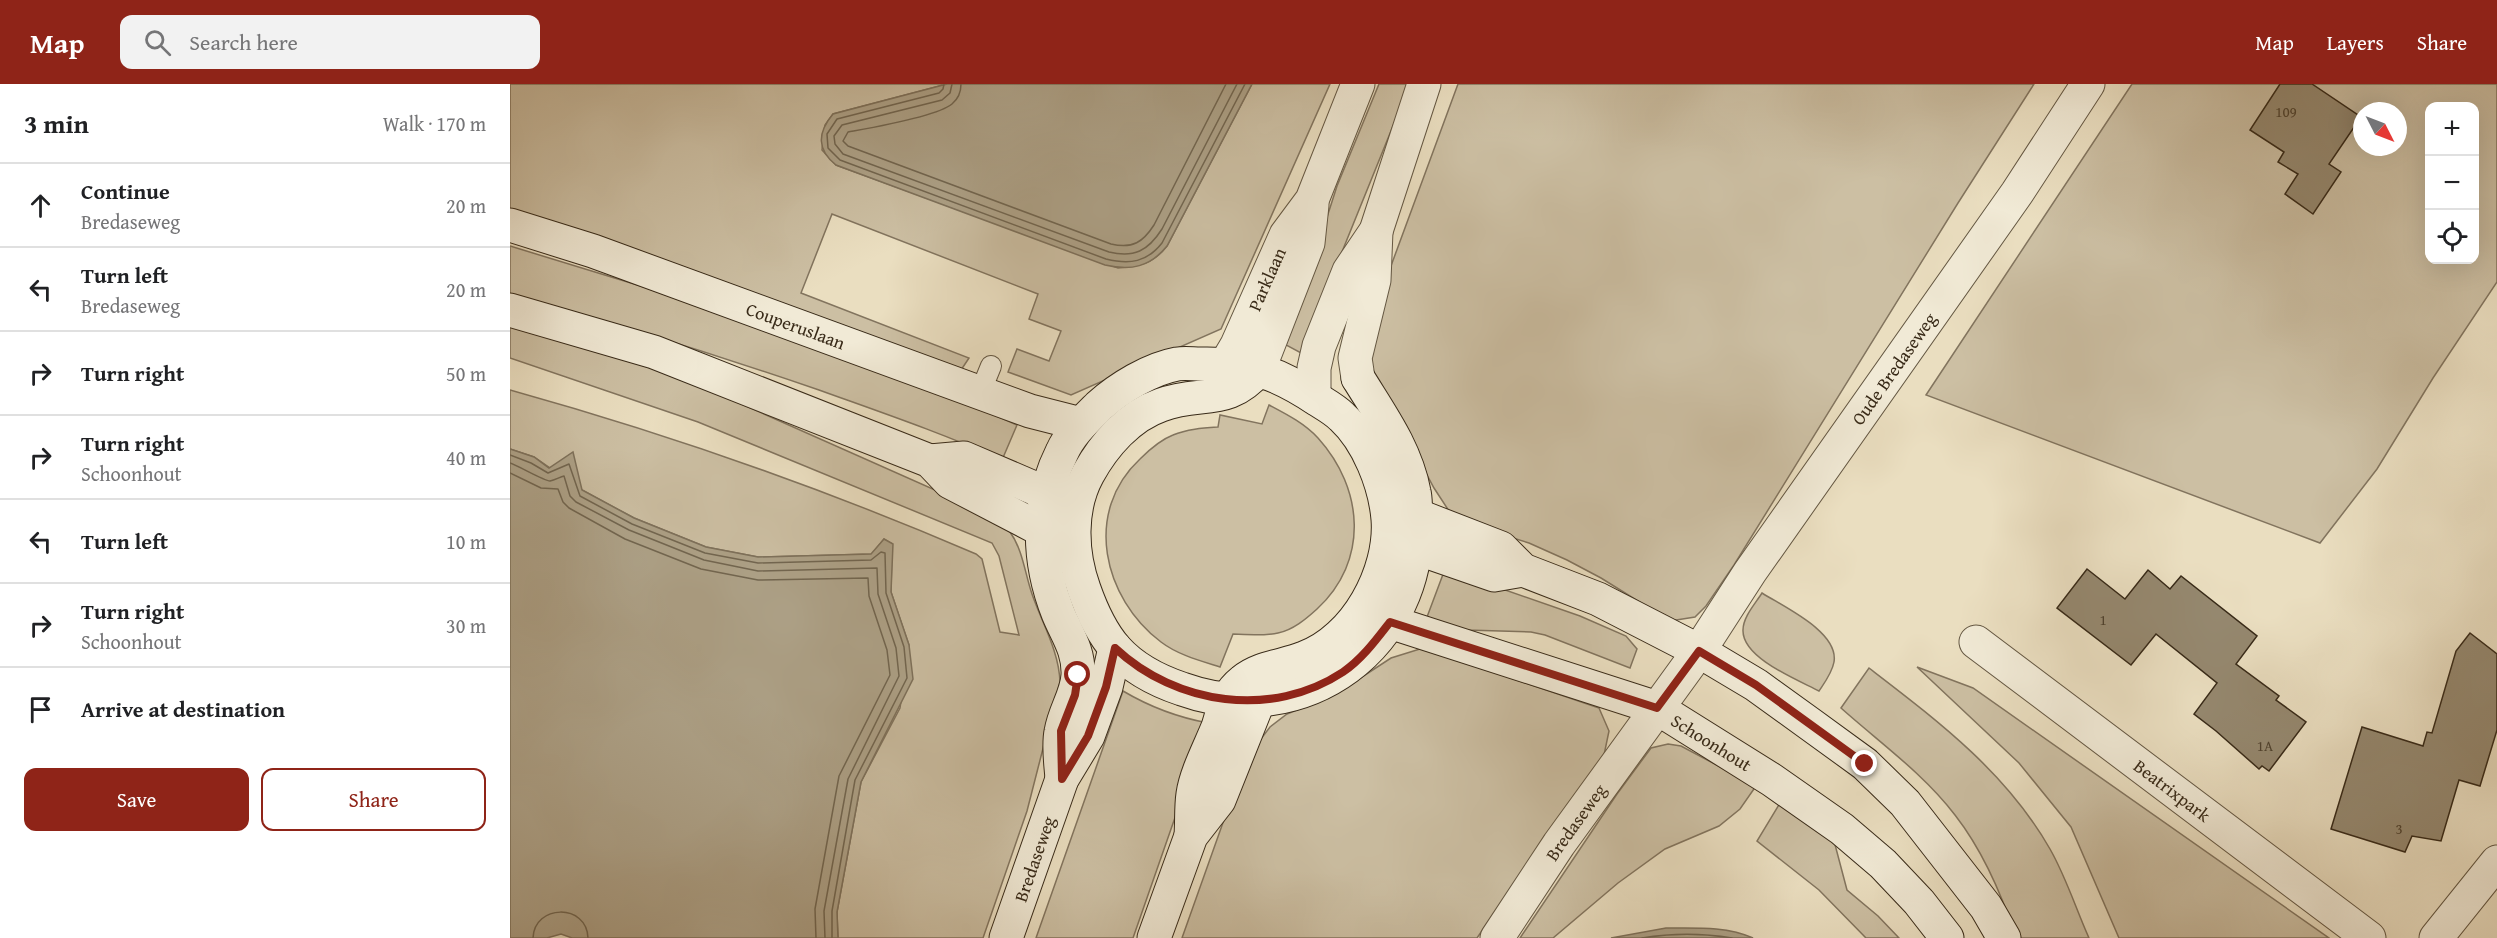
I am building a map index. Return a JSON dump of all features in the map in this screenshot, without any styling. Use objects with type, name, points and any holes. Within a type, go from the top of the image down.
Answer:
[{"type":"main road","name":"Parklaan","points":[[1227,362],[1237,345],[1286,235],[1312,200],[1358,84]]},
{"type":"main road","points":[[1314,397],[1314,368],[1319,346],[1350,272],[1376,231],[1424,84]]},
{"type":"main road","name":"Oude Bredaseweg","points":[[1657,708],[2017,193],[2088,84]]},
{"type":"main road","name":"Parklaan","points":[[1259,369],[1308,243],[1312,200]]},
{"type":"main road","name":"Couperuslaan","points":[[510,225],[985,380],[1030,411],[1081,424]]},
{"type":"main road","points":[[1259,369],[1247,384],[1229,393],[1161,405],[1140,415],[1103,451],[1079,495],[1076,515],[1074,543],[1077,568],[1097,621],[1115,648],[1132,664],[1174,687],[1197,695],[1227,700],[1286,697],[1343,672],[1364,655],[1390,622],[1411,578],[1416,548],[1415,493],[1400,448],[1358,378],[1355,358],[1374,280],[1376,231]]},
{"type":"main road","points":[[510,310],[654,352],[930,461],[950,482],[1042,530],[1046,495],[1062,451],[1081,424],[1109,397],[1153,373],[1177,364],[1227,362],[1259,369],[1314,397],[1342,416],[1358,436],[1371,460],[1383,492],[1388,518],[1383,568],[1374,591],[1360,613],[1342,632],[1323,648],[1305,658],[1254,674],[1242,681],[1227,700],[1193,792],[1191,836],[1154,938]]},
{"type":"main road","points":[[930,461],[964,458],[1046,495],[1076,515]]},
{"type":"main road","points":[[1416,515],[1501,548],[1523,570],[1598,599],[1699,651],[1756,685],[1865,764],[1905,803],[1986,907],[2004,938]]},
{"type":"main road","name":"Bredaseweg","points":[[1042,530],[1043,561],[1049,586],[1059,616],[1076,648],[1078,675],[1075,695],[1061,731],[1062,779]]},
{"type":"main road","points":[[1388,534],[1416,548],[1494,575],[1523,570]]},
{"type":"main road","name":"Schoonhout","points":[[1390,622],[1657,708],[1772,780],[1842,828],[1883,864],[1912,894],[1947,938]]},
{"type":"main road","name":"Beatrixpark","points":[[1976,642],[2369,938]]},
{"type":"main road","name":"Bredaseweg","points":[[1006,938],[1062,779],[1088,736],[1106,687],[1115,648]]},
{"type":"main road","points":[[1191,836],[1219,800],[1259,700]]},
{"type":"main road","name":"Bredaseweg","points":[[1497,938],[1559,844],[1657,708]]},
{"type":"main road","points":[[2436,938],[2497,862]]},
{"type":"shaded area","points":[[510,84],[947,84],[833,114],[825,125],[822,150],[836,165],[1118,268],[1146,263],[1157,257],[1167,246],[1252,84],[1330,84],[1221,329],[1071,395],[1008,372],[1017,349],[1049,361],[1061,331],[1029,319],[1038,294],[832,214],[801,293],[969,358],[961,370],[510,214]]},
{"type":"shaded area","points":[[1379,84],[1410,84],[1301,353],[1286,345],[1337,186]]},
{"type":"shaded area","points":[[1458,84],[2034,84],[1734,565],[1706,606],[1695,617],[1670,621],[1601,578],[1567,560],[1529,543],[1487,530],[1449,511],[1434,488],[1373,374],[1369,341],[1388,274]]},
{"type":"shaded area","points":[[2132,84],[2497,84],[2497,282],[2433,378],[2377,469],[2320,543],[1926,395]]},
{"type":"shaded area","points":[[510,246],[644,287],[956,398],[1017,425],[1002,460],[911,423],[781,377],[510,294]]},
{"type":"shaded area","points":[[510,324],[683,378],[989,514],[1010,532],[1018,546],[1032,594],[1057,659],[1060,682],[1027,811],[983,938],[838,938],[837,912],[861,782],[900,708],[909,645],[891,592],[892,544],[884,539],[872,554],[758,557],[706,547],[634,518],[582,490],[534,457],[510,449],[510,390],[628,425],[746,464],[862,507],[976,554],[982,559],[1000,632],[1019,635],[999,556],[992,543],[698,422],[510,358]]},
{"type":"shaded area","points":[[1269,405],[1307,428],[1333,458],[1345,479],[1352,502],[1354,525],[1352,547],[1346,569],[1334,590],[1317,609],[1299,624],[1284,632],[1261,635],[1233,634],[1220,667],[1175,651],[1141,624],[1125,602],[1114,579],[1107,554],[1106,529],[1111,504],[1122,480],[1155,445],[1184,431],[1218,427],[1220,415],[1262,424]]},
{"type":"shaded area","points":[[1445,569],[1580,616],[1626,636],[1637,649],[1630,668],[1545,635],[1531,632],[1466,630],[1427,617]]},
{"type":"shaded area","points":[[1762,593],[1796,613],[1828,641],[1833,651],[1834,662],[1830,674],[1819,691],[1761,659],[1745,640],[1743,630],[1745,620]]},
{"type":"shaded area","points":[[1423,648],[1599,708],[1609,731],[1604,755],[1477,938],[1182,938],[1236,786],[1254,748],[1270,727],[1287,714],[1336,694],[1391,658]]},
{"type":"shaded area","points":[[1917,667],[1973,688],[2329,938],[2119,938],[2071,827],[2019,763]]},
{"type":"shaded area","points":[[1869,668],[1945,728],[1992,772],[2013,796],[2032,821],[2056,860],[2089,938],[2016,938],[1991,874],[1955,815],[1915,772],[1841,708]]},
{"type":"shaded area","points":[[1123,691],[1164,711],[1208,723],[1133,938],[1036,938]]},
{"type":"shaded area","points":[[1668,744],[1681,746],[1756,786],[1740,809],[1719,826],[1665,849],[1618,883],[1553,938],[1520,938],[1617,794],[1651,748]]},
{"type":"shaded area","points":[[1780,803],[1833,837],[1847,890],[1878,916],[1899,938],[1866,938],[1819,890],[1757,841]]},
{"type":"water","points":[[947,84],[1252,84],[1167,246],[1147,263],[1123,268],[1105,265],[836,165],[825,153],[821,141],[822,135],[833,114]]},
{"type":"water","points":[[510,449],[534,457],[549,468],[573,452],[582,490],[634,518],[706,547],[758,557],[871,554],[884,539],[893,544],[891,592],[909,645],[913,679],[861,782],[837,912],[838,938],[572,938],[561,934],[547,938],[510,938]]},
{"type":"water","points":[[1666,928],[1733,931],[1753,938],[1611,938]]},
{"type":"building","points":[[2280,84],[2312,84],[2353,112],[2353,129],[2329,164],[2341,172],[2313,214],[2285,194],[2298,174],[2278,162],[2284,152],[2250,130]]},
{"type":"building","points":[[2087,569],[2125,599],[2148,570],[2170,589],[2181,576],[2257,636],[2236,664],[2279,696],[2276,700],[2306,722],[2269,771],[2262,766],[2259,769],[2194,714],[2217,683],[2156,634],[2131,665],[2057,608]]},
{"type":"building","points":[[2470,633],[2497,654],[2497,730],[2480,786],[2459,780],[2441,841],[2412,836],[2405,852],[2331,829],[2362,727],[2423,746],[2427,732],[2432,733],[2456,651]]},
{"type":"route","points":[[1078,675],[1075,695],[1061,731],[1062,779],[1088,736],[1106,687],[1115,648],[1132,664],[1174,687],[1197,695],[1227,700],[1259,700],[1286,697],[1314,687],[1343,672],[1364,655],[1390,622],[1657,708],[1699,651],[1756,685],[1865,764]]}]
